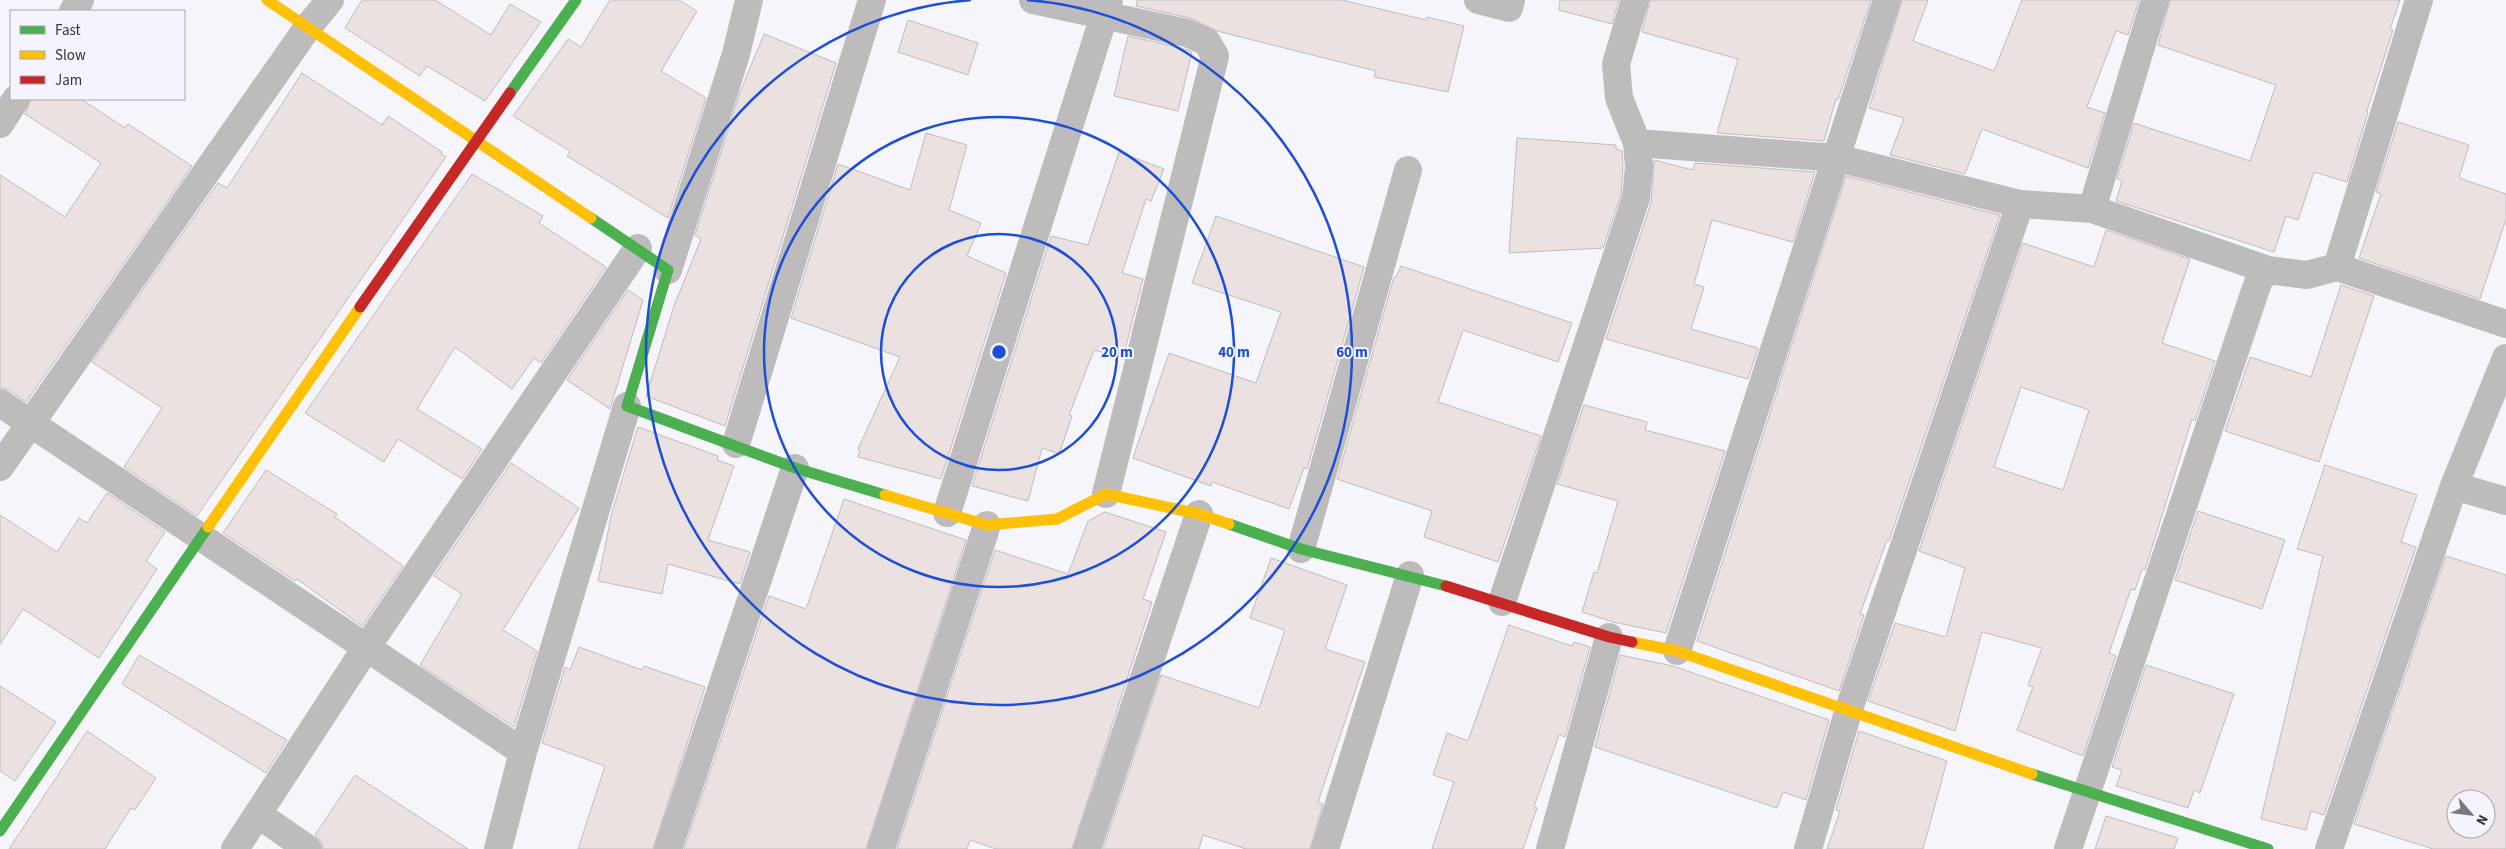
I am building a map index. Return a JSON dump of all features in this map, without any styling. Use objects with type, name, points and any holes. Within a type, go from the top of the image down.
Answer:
[{"type":"street","points":[[267,0],[668,270]]},
{"type":"street","points":[[0,467],[308,27],[330,0]]},
{"type":"street","points":[[0,831],[200,537],[476,139],[576,0]]},
{"type":"street","points":[[498,849],[523,752],[668,270],[736,54],[749,0]]},
{"type":"street","points":[[736,444],[872,0]]},
{"type":"street","points":[[1033,0],[1107,8],[1187,33],[1207,42],[1215,56],[1106,494]]},
{"type":"street","points":[[1478,0],[1509,8],[1511,0]]},
{"type":"street","points":[[1502,602],[1636,198],[1639,167],[1637,143],[1619,98],[1616,64],[1635,0]]},
{"type":"street","points":[[1678,651],[1887,0]]},
{"type":"street","points":[[2092,209],[2155,0]]},
{"type":"street","points":[[2337,267],[2419,0]]},
{"type":"street","points":[[947,513],[1107,8]]},
{"type":"street","points":[[0,124],[15,100]]},
{"type":"street","points":[[1637,143],[1836,158],[2020,204],[2092,209],[2268,270],[2308,275],[2337,267],[2506,324]]},
{"type":"street","points":[[1301,549],[1408,170]]},
{"type":"street","points":[[1808,849],[1848,712],[2020,204]]},
{"type":"street","points":[[235,849],[259,815],[366,648],[638,248]]},
{"type":"street","points":[[2068,849],[2254,294],[2260,280],[2268,270]]},
{"type":"street","points":[[2329,849],[2454,486],[2506,358]]},
{"type":"street","points":[[0,404],[523,752]]},
{"type":"street","points":[[627,406],[736,444],[795,468],[988,525],[1057,519],[1106,494],[1199,514],[1301,549],[1410,576],[1502,602],[1609,637],[1678,651],[1848,712],[2086,793],[2268,849]]},
{"type":"street","points":[[668,849],[795,468]]},
{"type":"street","points":[[2454,486],[2506,501]]},
{"type":"street","points":[[1087,849],[1199,514]]},
{"type":"street","points":[[881,849],[988,525]]},
{"type":"street","points":[[1325,849],[1410,576]]},
{"type":"street","points":[[1550,849],[1609,637]]},
{"type":"street","points":[[259,815],[308,849]]},
{"type":"building","points":[[362,0],[435,0],[491,35],[510,4],[541,22],[485,101],[427,66],[420,76],[345,28]]},
{"type":"building","points":[[610,0],[679,0],[697,11],[661,71],[706,98],[668,218],[567,156],[570,151],[513,116],[568,39],[581,47]]},
{"type":"building","points":[[1137,0],[1342,0],[1426,20],[1427,17],[1464,26],[1448,92],[1374,77],[1376,71],[1217,31],[1190,18],[1136,6]]},
{"type":"building","points":[[1560,0],[1619,0],[1612,24],[1559,10]]},
{"type":"building","points":[[1650,0],[1871,0],[1838,100],[1836,99],[1824,141],[1717,133],[1738,59],[1642,32]]},
{"type":"building","points":[[1902,0],[1928,0],[1913,41],[1994,71],[2022,0],[2139,0],[2128,35],[2116,31],[2087,107],[2105,113],[2088,168],[1982,129],[1965,174],[1890,155],[1904,118],[1869,108]]},
{"type":"building","points":[[2170,0],[2400,0],[2390,29],[2393,30],[2347,182],[2314,172],[2298,220],[2286,216],[2274,252],[2116,201],[2122,181],[2117,179],[2134,123],[2250,161],[2276,85],[2158,45]]},
{"type":"building","points":[[908,20],[978,43],[968,75],[898,52]]},
{"type":"building","points":[[764,34],[836,63],[725,426],[646,396],[674,306],[701,239],[695,235],[740,92]]},
{"type":"building","points":[[1128,36],[1192,52],[1178,111],[1114,96]]},
{"type":"building","points":[[302,73],[382,125],[388,116],[442,152],[441,154],[446,157],[197,516],[124,467],[162,408],[92,362],[218,183],[227,188]]},
{"type":"building","points":[[31,100],[83,100],[125,128],[128,124],[192,166],[26,402],[9,390],[0,388],[0,175],[65,217],[101,163],[25,114]]},
{"type":"building","points":[[2398,122],[2469,145],[2459,178],[2506,194],[2506,219],[2480,299],[2359,258],[2381,194],[2376,192]]},
{"type":"building","points":[[926,133],[967,145],[949,210],[981,223],[967,256],[1006,273],[941,479],[858,457],[860,450],[858,449],[900,357],[791,318],[838,164],[910,190]]},
{"type":"building","points":[[1517,138],[1616,145],[1616,149],[1622,151],[1621,195],[1603,248],[1509,253]]},
{"type":"building","points":[[1119,152],[1164,169],[1151,201],[1146,199],[1122,273],[1143,279],[1123,358],[1094,350],[1069,415],[1072,416],[1059,454],[1042,448],[1028,501],[972,486],[1051,236],[1088,245]]},
{"type":"building","points":[[1654,160],[1693,170],[1695,163],[1815,172],[1793,242],[1712,220],[1694,284],[1704,287],[1691,329],[1758,348],[1748,379],[1606,339],[1651,203]]},
{"type":"building","points":[[472,174],[543,216],[539,223],[606,267],[541,363],[534,358],[512,389],[455,347],[417,409],[482,449],[462,479],[398,439],[384,462],[305,413]]},
{"type":"building","points":[[1846,176],[2000,215],[1889,541],[1887,540],[1860,614],[1864,615],[1839,691],[1697,641]]},
{"type":"building","points":[[1216,216],[1364,267],[1307,469],[1304,468],[1289,509],[1212,482],[1211,486],[1133,458],[1169,353],[1256,383],[1281,312],[1192,283]]},
{"type":"building","points":[[2106,230],[2190,259],[2162,343],[2215,361],[2195,421],[2192,419],[2145,570],[2142,569],[2135,590],[2131,589],[2109,653],[2116,656],[2083,756],[2017,730],[2033,687],[2028,685],[2042,648],[1982,632],[1955,731],[1868,701],[1895,623],[1946,637],[1965,568],[1919,551],[2023,243],[2094,267]],"holes":[[[2021,387],[2089,410],[2063,490],[1994,467]]]},
{"type":"building","points":[[1401,266],[1572,323],[1558,362],[1463,330],[1438,402],[1541,436],[1498,562],[1424,537],[1432,511],[1337,479],[1394,277],[1396,277]]},
{"type":"building","points":[[2341,285],[2374,296],[2319,462],[2225,431],[2250,357],[2311,377]]},
{"type":"building","points":[[628,290],[643,300],[610,409],[567,380]]},
{"type":"building","points":[[1584,405],[1647,422],[1645,430],[1725,451],[1666,633],[1613,622],[1582,612],[1594,572],[1597,573],[1618,501],[1557,484]]},
{"type":"building","points":[[638,427],[718,456],[717,460],[734,466],[708,540],[750,552],[740,584],[668,564],[662,594],[598,581],[612,512]]},
{"type":"building","points":[[511,463],[579,508],[503,630],[537,651],[514,727],[420,665],[462,594],[434,576]]},
{"type":"building","points":[[2325,465],[2417,495],[2401,542],[2416,547],[2324,815],[2311,811],[2306,830],[2261,819],[2323,556],[2297,549]]},
{"type":"building","points":[[266,470],[337,514],[335,517],[403,566],[362,626],[297,579],[295,581],[223,533]]},
{"type":"building","points":[[107,493],[165,532],[146,561],[157,569],[99,658],[23,609],[0,644],[0,515],[57,552],[79,518],[87,523]]},
{"type":"building","points":[[844,499],[966,540],[866,849],[684,849],[769,596],[806,609]]},
{"type":"building","points":[[2198,511],[2285,540],[2262,609],[2175,580]]},
{"type":"building","points":[[1105,512],[1166,532],[1143,599],[1152,602],[1072,849],[996,849],[970,840],[967,849],[897,849],[995,550],[1068,574],[1088,521]]},
{"type":"building","points":[[2446,556],[2506,575],[2506,849],[2433,849],[2354,824]]},
{"type":"building","points":[[1271,558],[1347,585],[1325,649],[1365,662],[1318,802],[1323,804],[1310,849],[1246,849],[1203,835],[1199,849],[1103,849],[1161,675],[1259,708],[1285,630],[1250,618]]},
{"type":"building","points":[[1509,625],[1572,646],[1574,642],[1590,647],[1565,737],[1559,735],[1534,807],[1537,808],[1523,849],[1432,849],[1454,782],[1433,775],[1447,733],[1468,741]]},
{"type":"building","points":[[579,647],[642,670],[644,666],[705,687],[653,849],[578,849],[605,766],[542,743],[565,667],[570,670]]},
{"type":"building","points":[[139,655],[287,740],[266,773],[122,684]]},
{"type":"building","points":[[1620,655],[1673,666],[1829,720],[1806,800],[1783,792],[1777,808],[1595,747]]},
{"type":"building","points":[[2146,665],[2234,694],[2200,793],[2194,790],[2188,808],[2116,786],[2122,770],[2112,767]]},
{"type":"building","points":[[0,686],[56,722],[15,781],[0,771]]},
{"type":"building","points":[[87,731],[156,778],[135,810],[131,808],[105,849],[9,849]]},
{"type":"building","points":[[1859,731],[1947,761],[1923,849],[1827,849],[1840,811],[1836,810]]},
{"type":"building","points":[[355,775],[468,849],[323,849],[322,842],[315,835]]},
{"type":"building","points":[[2106,816],[2178,838],[2174,849],[2095,849]]},
{"type":"traffic: fast","points":[[510,93],[576,0]]},
{"type":"traffic: fast","points":[[591,218],[668,270],[627,406],[795,468],[885,495]]},
{"type":"traffic: fast","points":[[1229,524],[1301,549],[1446,586]]},
{"type":"traffic: fast","points":[[0,831],[208,527]]},
{"type":"traffic: fast","points":[[2032,774],[2268,849]]},
{"type":"traffic: slow","points":[[267,0],[591,218]]},
{"type":"traffic: slow","points":[[208,527],[360,307]]},
{"type":"traffic: slow","points":[[885,495],[987,525],[1057,519],[1106,494],[1199,514],[1229,524]]},
{"type":"traffic: slow","points":[[1632,642],[1677,651],[2032,774]]},
{"type":"traffic: jam","points":[[360,307],[510,93]]},
{"type":"traffic: jam","points":[[1446,586],[1609,637],[1632,642]]}]
